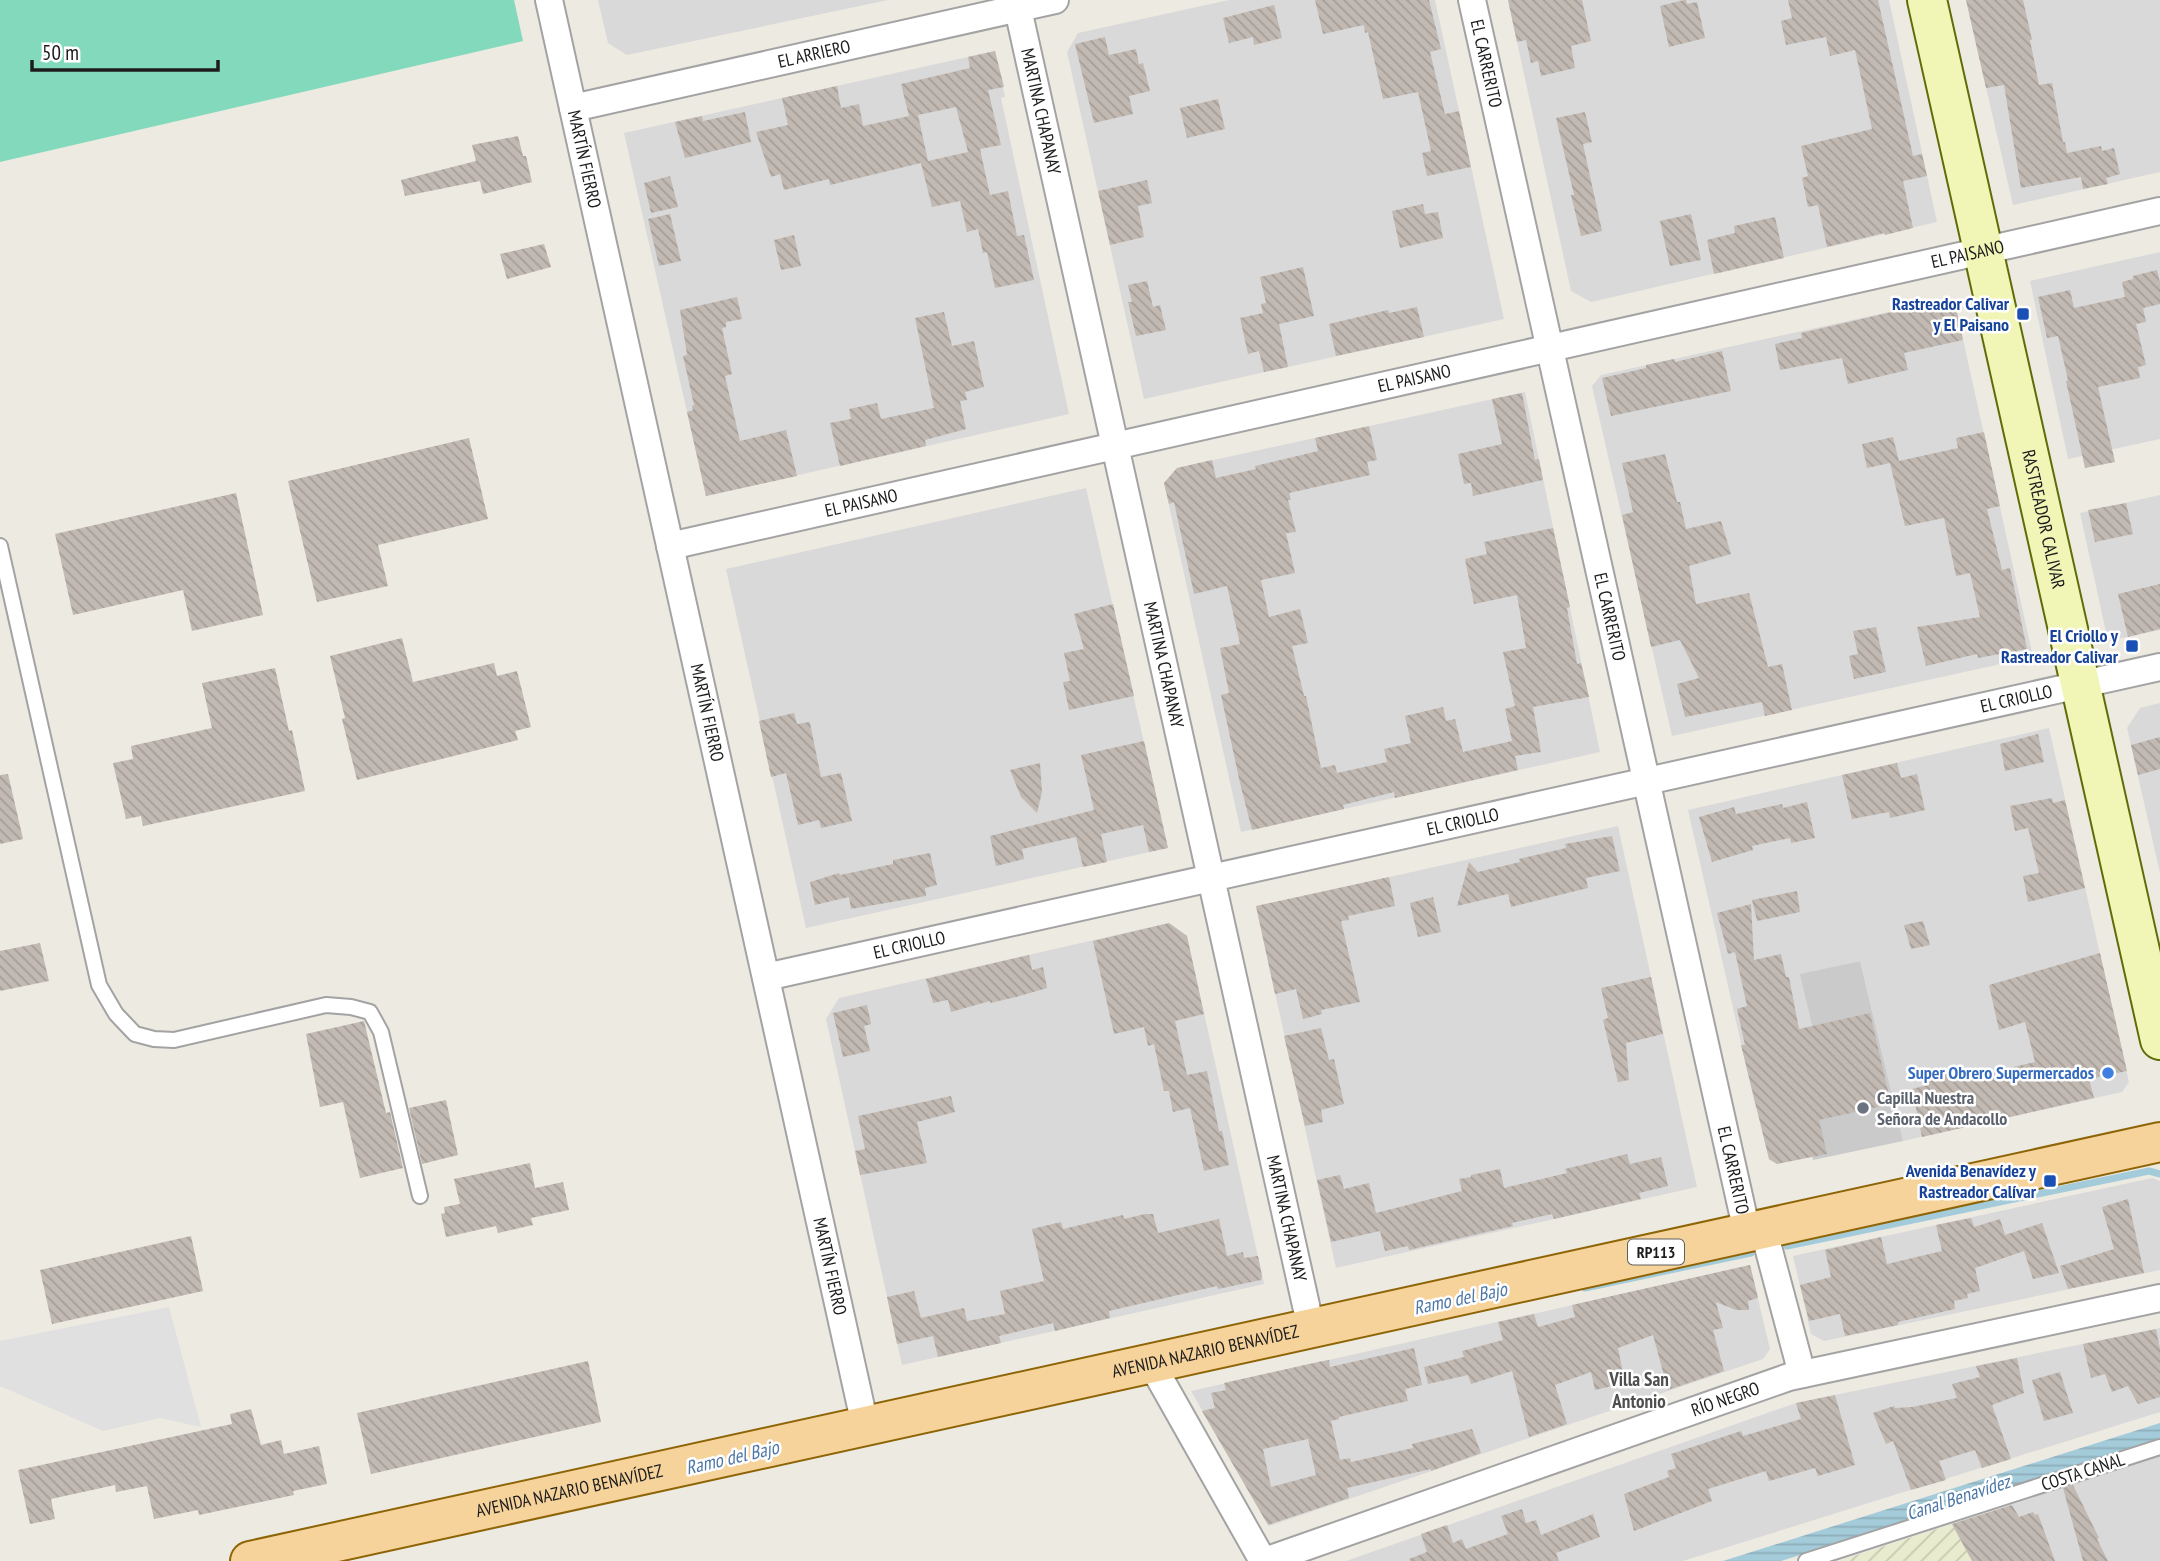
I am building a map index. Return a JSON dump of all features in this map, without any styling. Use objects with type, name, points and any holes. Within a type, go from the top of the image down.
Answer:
[{"type":"main road","name":"RASTREADOR CALIVAR","points":[[1927,0],[2160,1040]]},
{"type":"main road","name":"AVENIDA NAZARIO BENAVÍDEZ","points":[[250,1561],[2160,1142]]},
{"type":"street","name":"MARTÍN FIERRO","points":[[549,0],[866,1425]]},
{"type":"street","name":"EL ARRIERO","points":[[573,108],[1017,4],[1055,0]]},
{"type":"street","name":"EL CARRERITO","points":[[1472,0],[1646,781],[1755,1230],[1802,1374]]},
{"type":"street","name":"MARTINA CHAPANAY","points":[[1017,4],[1311,1328]]},
{"type":"street","name":"EL PAISANO","points":[[670,546],[2160,211]]},
{"type":"street","name":"EL CRIOLLO","points":[[766,977],[2160,667]]},
{"type":"street","name":"RÍO NEGRO","points":[[1264,1561],[1789,1377],[2160,1298]]},
{"type":"street","points":[[1151,1363],[1264,1561]]},
{"type":"lane","points":[[0,546],[99,985],[116,1014],[135,1034],[174,1040],[326,1005],[370,1012],[381,1032],[420,1196]]},
{"type":"lane","name":"COSTA CANAL","points":[[1806,1561],[2160,1447]]},
{"type":"shaded area","points":[[598,0],[888,0],[627,55],[608,43]]},
{"type":"shaded area","points":[[1229,0],[1435,0],[1504,319],[1144,399],[1067,52],[1078,33]]},
{"type":"shaded area","points":[[1508,0],[1889,0],[1937,222],[1591,302],[1571,291]]},
{"type":"shaded area","points":[[1966,0],[2160,0],[2160,172],[2013,205]]},
{"type":"shaded area","points":[[995,51],[1005,97],[1001,98],[1069,414],[706,496],[624,133]]},
{"type":"shaded area","points":[[2160,252],[2160,439],[2068,459],[2030,281]]},
{"type":"shaded area","points":[[1948,299],[1955,303],[2033,657],[1672,736],[1592,386],[1601,375]]},
{"type":"shaded area","points":[[1525,392],[1600,752],[1241,832],[1164,483],[1177,468]]},
{"type":"shaded area","points":[[1086,488],[1168,848],[806,928],[726,569]]},
{"type":"shaded area","points":[[2160,495],[2160,630],[2108,641],[2080,513]]},
{"type":"shaded area","points":[[2160,703],[2160,873],[2127,728],[2140,708]]},
{"type":"shaded area","points":[[2049,728],[2129,1082],[2122,1092],[1903,1141],[1860,961],[1801,974],[1813,1031],[1812,1156],[1777,1164],[1769,1159],[1688,810]]},
{"type":"shaded area","points":[[1618,826],[1697,1187],[1336,1268],[1256,907]]},
{"type":"shaded area","points":[[1169,923],[1187,936],[1264,1284],[902,1365],[826,1019],[839,998]]},
{"type":"shaded area","points":[[1860,961],[1903,1141],[1813,1160],[1785,1036],[1813,1030],[1800,974]]},
{"type":"shaded area","points":[[2152,1178],[2160,1181],[2160,1270],[1824,1341],[1811,1334],[1793,1256]]},
{"type":"shaded area","points":[[1750,1265],[1770,1349],[1763,1359],[1269,1526],[1191,1391]]},
{"type":"shaded area","points":[[169,1307],[201,1427],[160,1418],[103,1431],[0,1386],[0,1341]]},
{"type":"shaded area","points":[[2160,1328],[2160,1412],[1683,1561],[1346,1561],[1796,1403]]},
{"type":"shaded area","points":[[2160,1456],[2160,1561],[1972,1561],[1952,1524]]},
{"type":"green space","points":[[0,0],[514,0],[523,41],[0,162]]},
{"type":"green space","points":[[1952,1524],[1972,1561],[1839,1561]]},
{"type":"water","name":"Canal Benavídez","points":[[2160,1423],[2160,1441],[1781,1561],[1723,1561]]},
{"type":"building","points":[[1315,0],[1429,0],[1441,49],[1430,52],[1445,114],[1459,111],[1471,167],[1427,176],[1422,153],[1431,151],[1418,92],[1383,99],[1368,32],[1365,33],[1364,25],[1323,34]]},
{"type":"building","points":[[1508,0],[1582,0],[1591,41],[1571,46],[1575,68],[1541,76],[1538,61],[1531,63],[1526,40],[1517,42]]},
{"type":"building","points":[[1686,0],[1687,4],[1697,2],[1705,38],[1669,47],[1660,6]]},
{"type":"building","points":[[1788,0],[1878,0],[1913,156],[1922,154],[1927,176],[1903,181],[1913,228],[1827,247],[1818,205],[1808,207],[1802,178],[1808,176],[1801,146],[1872,129],[1855,50],[1830,56],[1826,37],[1786,45],[1781,21],[1792,18]]},
{"type":"building","points":[[1966,0],[2023,0],[2039,85],[2052,83],[2067,153],[2101,146],[2102,151],[2114,148],[2120,174],[2106,178],[2108,184],[2083,189],[2081,177],[2021,188],[2004,85],[1986,88]]},
{"type":"building","points":[[1274,5],[1282,38],[1254,45],[1253,37],[1229,43],[1223,18]]},
{"type":"building","points":[[1105,37],[1109,55],[1136,49],[1139,64],[1143,63],[1150,91],[1129,96],[1133,114],[1094,123],[1075,44]]},
{"type":"building","points":[[995,51],[1004,87],[988,90],[1001,145],[980,149],[990,195],[1008,191],[1017,236],[1024,235],[1034,280],[995,288],[987,252],[983,253],[978,229],[967,232],[960,201],[932,207],[921,163],[830,185],[829,179],[784,190],[780,174],[771,177],[756,132],[788,125],[782,98],[837,86],[841,108],[859,104],[863,126],[909,116],[901,84],[970,68],[968,57]],"holes":[[[956,107],[968,152],[928,161],[918,115]]]},
{"type":"building","points":[[1218,99],[1225,129],[1187,138],[1180,108]]},
{"type":"building","points":[[745,112],[751,142],[685,158],[675,122],[702,116],[703,121]]},
{"type":"building","points":[[1585,112],[1592,142],[1583,144],[1602,231],[1581,236],[1556,118]]},
{"type":"building","points":[[518,136],[532,182],[483,194],[480,181],[405,196],[401,180],[476,161],[472,145]]},
{"type":"building","points":[[670,176],[678,207],[651,213],[644,183]]},
{"type":"building","points":[[1147,180],[1152,203],[1138,206],[1144,237],[1110,245],[1098,191]]},
{"type":"building","points":[[1423,204],[1425,214],[1438,212],[1443,238],[1400,248],[1392,211]]},
{"type":"building","points":[[670,214],[681,261],[659,266],[648,219]]},
{"type":"building","points":[[1691,214],[1701,260],[1670,266],[1660,221]]},
{"type":"building","points":[[1775,217],[1784,258],[1714,274],[1707,240],[1735,233],[1734,226]]},
{"type":"building","points":[[794,235],[801,266],[781,270],[774,240]]},
{"type":"building","points":[[544,244],[551,267],[507,279],[500,254]]},
{"type":"building","points":[[1303,267],[1314,316],[1279,324],[1288,367],[1264,372],[1259,351],[1248,354],[1240,318],[1263,313],[1261,304],[1266,303],[1260,277]]},
{"type":"building","points":[[2157,270],[2160,304],[2143,308],[2146,322],[2136,324],[2146,365],[2138,367],[2140,378],[2098,387],[2115,462],[2085,468],[2058,336],[2047,338],[2038,297],[2070,290],[2074,308],[2125,297],[2122,282],[2133,279],[2133,276]]},
{"type":"building","points":[[1147,281],[1153,307],[1160,305],[1166,330],[1136,336],[1128,302],[1132,302],[1128,285]]},
{"type":"building","points":[[737,297],[742,319],[726,322],[726,327],[722,328],[732,374],[725,376],[740,441],[786,430],[797,476],[706,496],[687,412],[693,410],[694,405],[683,356],[687,355],[680,310]]},
{"type":"building","points":[[1948,299],[1955,303],[1963,340],[1904,353],[1908,370],[1848,384],[1842,358],[1780,370],[1775,344],[1802,338],[1801,333]]},
{"type":"building","points":[[1417,307],[1424,337],[1336,356],[1329,324],[1388,310],[1389,313]]},
{"type":"building","points":[[944,312],[952,346],[974,341],[984,387],[965,392],[967,400],[960,401],[966,429],[925,440],[926,446],[840,466],[830,423],[851,419],[849,409],[877,403],[881,419],[934,408],[915,318]]},
{"type":"building","points":[[1722,351],[1731,391],[1611,416],[1602,378],[1646,368],[1646,365],[1674,359],[1675,362]]},
{"type":"building","points":[[1522,393],[1535,460],[1539,459],[1543,480],[1473,496],[1471,483],[1464,484],[1458,454],[1502,444],[1492,399]]},
{"type":"building","points":[[1369,426],[1377,460],[1367,462],[1370,475],[1289,493],[1291,500],[1288,500],[1296,532],[1286,533],[1295,573],[1261,580],[1269,617],[1300,609],[1308,643],[1292,646],[1321,768],[1335,765],[1337,773],[1387,762],[1384,749],[1411,743],[1405,716],[1443,707],[1446,721],[1455,719],[1463,752],[1512,741],[1505,709],[1515,706],[1503,652],[1526,648],[1517,595],[1474,604],[1465,559],[1487,554],[1484,542],[1553,528],[1570,607],[1567,608],[1577,664],[1581,663],[1589,697],[1533,707],[1541,752],[1515,756],[1518,770],[1395,798],[1394,792],[1343,805],[1344,809],[1252,830],[1221,695],[1229,693],[1220,648],[1240,644],[1227,586],[1194,594],[1174,502],[1169,504],[1164,483],[1177,468],[1212,460],[1216,478],[1256,469],[1255,466],[1318,451],[1315,438]]},
{"type":"building","points":[[1984,432],[2000,506],[1987,509],[2002,570],[2010,568],[2027,649],[1978,658],[1977,654],[1926,666],[1917,627],[1980,617],[1970,573],[1956,576],[1944,518],[1905,526],[1890,463],[1867,468],[1862,444],[1893,437],[1899,461],[1958,448],[1956,438]]},
{"type":"building","points":[[469,438],[488,519],[378,545],[388,586],[317,602],[288,481]]},
{"type":"building","points":[[1665,454],[1686,529],[1721,521],[1731,554],[1689,566],[1696,604],[1749,593],[1768,667],[1782,664],[1792,710],[1765,716],[1762,702],[1685,717],[1677,684],[1699,678],[1680,640],[1651,647],[1622,515],[1633,512],[1622,463]]},
{"type":"building","points":[[236,493],[263,615],[192,631],[183,590],[73,615],[55,534]]},
{"type":"building","points":[[2126,503],[2133,534],[2095,542],[2088,510]]},
{"type":"building","points":[[2160,584],[2160,629],[2128,637],[2118,594]]},
{"type":"building","points":[[1113,604],[1134,696],[1069,710],[1063,682],[1070,681],[1064,653],[1084,649],[1074,614]]},
{"type":"building","points":[[1876,627],[1886,672],[1854,679],[1849,656],[1858,654],[1853,631]]},
{"type":"building","points":[[402,638],[413,682],[494,663],[497,676],[517,671],[531,727],[515,731],[518,740],[357,780],[330,656]]},
{"type":"building","points":[[275,668],[305,791],[143,826],[141,816],[126,819],[113,763],[133,759],[131,746],[212,728],[202,683]]},
{"type":"building","points":[[794,713],[797,724],[810,723],[821,777],[841,773],[852,821],[821,828],[819,820],[798,825],[786,773],[771,777],[759,721]]},
{"type":"building","points":[[2038,734],[2044,762],[2005,771],[2000,744]]},
{"type":"building","points":[[2160,737],[2160,769],[2138,775],[2131,745]]},
{"type":"building","points":[[1144,741],[1168,848],[1149,852],[1143,825],[1101,834],[1107,862],[1083,867],[1076,837],[1022,849],[1024,859],[996,866],[990,836],[1094,810],[1081,755]]},
{"type":"building","points":[[1040,763],[1042,792],[1037,813],[1021,797],[1010,770]]},
{"type":"building","points":[[1897,763],[1901,778],[1917,774],[1925,810],[1890,818],[1889,812],[1852,819],[1842,775]]},
{"type":"building","points":[[8,774],[23,839],[0,844],[0,775]]},
{"type":"building","points":[[2052,798],[2053,803],[2065,800],[2085,888],[2028,902],[2023,876],[2039,873],[2028,828],[2015,831],[2010,806]]},
{"type":"building","points":[[1807,802],[1815,838],[1791,843],[1790,838],[1752,846],[1753,850],[1712,862],[1699,817],[1734,807],[1736,814],[1782,804],[1783,808]]},
{"type":"building","points":[[1612,836],[1620,871],[1586,878],[1588,888],[1511,907],[1508,894],[1457,906],[1469,862],[1478,872],[1566,848],[1565,844]]},
{"type":"building","points":[[930,853],[937,885],[925,888],[926,896],[851,909],[849,897],[815,905],[810,882]]},
{"type":"building","points":[[1389,877],[1395,906],[1348,916],[1349,920],[1341,921],[1360,1002],[1321,1010],[1322,1014],[1303,1019],[1296,989],[1275,994],[1256,906]]},
{"type":"building","points":[[1797,891],[1800,912],[1757,921],[1752,900]]},
{"type":"building","points":[[1433,897],[1441,932],[1418,937],[1410,903]]},
{"type":"building","points":[[1751,904],[1754,960],[1781,954],[1786,977],[1789,977],[1799,1029],[1870,1013],[1891,1104],[1819,1120],[1827,1154],[1777,1164],[1769,1159],[1741,1045],[1745,1045],[1737,1009],[1747,1006],[1735,952],[1728,954],[1717,913]]},
{"type":"building","points":[[1923,921],[1930,945],[1911,949],[1904,925]]},
{"type":"building","points":[[1169,923],[1187,936],[1204,1014],[1175,1021],[1187,1075],[1207,1071],[1229,1165],[1204,1171],[1190,1108],[1173,1112],[1169,1091],[1164,1091],[1154,1044],[1148,1046],[1144,1027],[1114,1034],[1093,941]]},
{"type":"building","points":[[40,943],[49,981],[0,991],[0,951]]},
{"type":"building","points":[[2100,953],[2127,1071],[2089,1079],[2094,1098],[1922,1137],[1912,1089],[1927,1085],[1925,1073],[1953,1067],[1956,1080],[2035,1062],[2025,1022],[1999,1030],[1989,985]]},
{"type":"building","points":[[1029,955],[1032,970],[1043,967],[1047,988],[951,1012],[948,1000],[933,1003],[926,979]]},
{"type":"building","points":[[1651,977],[1663,1034],[1626,1043],[1629,1080],[1618,1082],[1603,1020],[1608,1018],[1601,988]]},
{"type":"building","points":[[867,1005],[871,1024],[864,1026],[870,1051],[843,1057],[833,1013]]},
{"type":"building","points":[[364,1021],[386,1113],[390,1112],[403,1168],[360,1178],[343,1102],[320,1107],[306,1034]]},
{"type":"building","points":[[1321,1028],[1329,1060],[1334,1059],[1344,1104],[1321,1110],[1323,1122],[1305,1126],[1284,1036]]},
{"type":"building","points":[[951,1096],[955,1112],[917,1122],[927,1163],[860,1175],[855,1151],[865,1149],[858,1116]]},
{"type":"building","points":[[446,1100],[458,1155],[422,1164],[409,1108]]},
{"type":"building","points":[[1627,1154],[1630,1164],[1661,1157],[1668,1186],[1639,1193],[1641,1199],[1554,1219],[1552,1214],[1512,1223],[1513,1226],[1409,1250],[1408,1246],[1385,1251],[1380,1231],[1331,1242],[1317,1180],[1340,1175],[1344,1189],[1369,1183],[1376,1213],[1462,1191],[1459,1179],[1471,1175],[1500,1169],[1504,1188],[1567,1173],[1565,1169]]},
{"type":"building","points":[[530,1163],[535,1188],[563,1182],[569,1210],[531,1218],[533,1225],[498,1233],[496,1226],[446,1237],[441,1214],[445,1213],[444,1207],[460,1204],[454,1179]]},
{"type":"building","points":[[2128,1199],[2144,1273],[2068,1289],[2060,1266],[2114,1249],[2102,1207]]},
{"type":"building","points":[[1153,1214],[1158,1233],[1219,1219],[1227,1256],[1243,1252],[1244,1258],[1258,1256],[1261,1280],[1218,1289],[1217,1286],[1109,1311],[1110,1318],[1055,1331],[1053,1323],[999,1336],[1001,1343],[938,1357],[933,1336],[897,1344],[887,1297],[914,1291],[921,1318],[964,1308],[967,1321],[1005,1314],[1000,1291],[1044,1281],[1032,1229],[1061,1222],[1063,1229],[1123,1215],[1124,1219]]},
{"type":"building","points":[[1971,1218],[1974,1227],[2000,1219],[2005,1235],[2042,1223],[2059,1273],[2033,1279],[2024,1251],[1975,1268],[1980,1291],[1967,1294],[1968,1298],[1954,1301],[1955,1309],[1845,1336],[1840,1314],[1809,1321],[1800,1285],[1831,1277],[1825,1250],[1881,1237],[1887,1264],[1942,1251],[1936,1225]]},
{"type":"building","points":[[191,1236],[203,1291],[52,1324],[40,1270]]},
{"type":"building","points":[[1750,1265],[1758,1298],[1748,1301],[1749,1310],[1736,1310],[1716,1302],[1723,1328],[1713,1330],[1724,1371],[1668,1390],[1653,1335],[1618,1348],[1625,1383],[1595,1390],[1591,1372],[1555,1385],[1567,1424],[1529,1437],[1512,1371],[1471,1384],[1468,1375],[1428,1384],[1424,1367],[1464,1357],[1462,1351],[1503,1340],[1498,1322],[1534,1314],[1538,1327],[1575,1317],[1572,1305]]},
{"type":"building","points":[[2156,1329],[2160,1349],[2160,1397],[2138,1404],[2128,1386],[2112,1392],[2105,1374],[2091,1378],[2083,1344]]},
{"type":"building","points":[[1414,1348],[1422,1385],[1405,1389],[1408,1401],[1331,1421],[1340,1460],[1350,1458],[1351,1462],[1413,1448],[1412,1444],[1472,1429],[1481,1453],[1431,1471],[1347,1488],[1349,1498],[1268,1525],[1202,1411],[1215,1408],[1211,1393],[1226,1390],[1224,1383],[1329,1360],[1330,1367]],"holes":[[[1308,1439],[1316,1475],[1271,1487],[1263,1449]]]},
{"type":"building","points":[[2017,1358],[2024,1393],[1992,1405],[2011,1459],[1982,1468],[1975,1450],[1939,1461],[1946,1480],[1911,1490],[1893,1441],[1886,1444],[1873,1413],[1894,1406],[1912,1407],[1957,1398],[1952,1384],[1980,1377],[1976,1366]]},
{"type":"building","points":[[588,1361],[601,1422],[371,1474],[357,1413]]},
{"type":"building","points":[[2060,1372],[2073,1413],[2044,1421],[2032,1380]]},
{"type":"building","points":[[1835,1395],[1855,1465],[1818,1476],[1815,1468],[1769,1481],[1766,1471],[1708,1489],[1712,1501],[1634,1531],[1624,1494],[1669,1477],[1667,1471],[1676,1468],[1671,1454],[1741,1431],[1743,1436],[1801,1419],[1796,1403]]},
{"type":"building","points":[[251,1409],[261,1445],[281,1440],[284,1454],[319,1446],[327,1484],[293,1491],[294,1495],[199,1515],[198,1510],[154,1519],[147,1486],[116,1492],[115,1485],[51,1499],[55,1519],[30,1524],[18,1470],[232,1424],[230,1414]]},
{"type":"building","points":[[2073,1485],[2108,1561],[2083,1561],[2063,1488]]},
{"type":"building","points":[[2012,1505],[2019,1517],[2033,1512],[2038,1514],[2055,1561],[1972,1561],[1952,1524]]},
{"type":"building","points":[[1522,1509],[1526,1523],[1536,1520],[1541,1535],[1593,1514],[1600,1537],[1556,1553],[1559,1561],[1409,1559],[1427,1552],[1421,1534],[1447,1525],[1453,1543],[1462,1539],[1466,1549],[1508,1534],[1501,1516]]},
{"type":"waterway","name":"Ramo del Bajo","points":[[1787,1246],[2149,1171],[2160,1174]]},
{"type":"waterway","name":"Ramo del Bajo","points":[[1585,1288],[1751,1253]]},
{"type":"place","name":"Rastreador Calivar y El Paisano","points":[[2023,314]]},
{"type":"place","name":"El Criollo y Rastreador Calivar","points":[[2132,646]]},
{"type":"place","name":"Super Obrero Supermercados","points":[[2108,1073]]},
{"type":"place","name":"Capilla Nuestra Señora de Andacollo","points":[[1863,1108]]},
{"type":"place","name":"Avenida Benavídez y Rastreador Calívar","points":[[2050,1181]]},
{"type":"district","name":"Villa San Antonio","points":[[1639,1390]]}]
